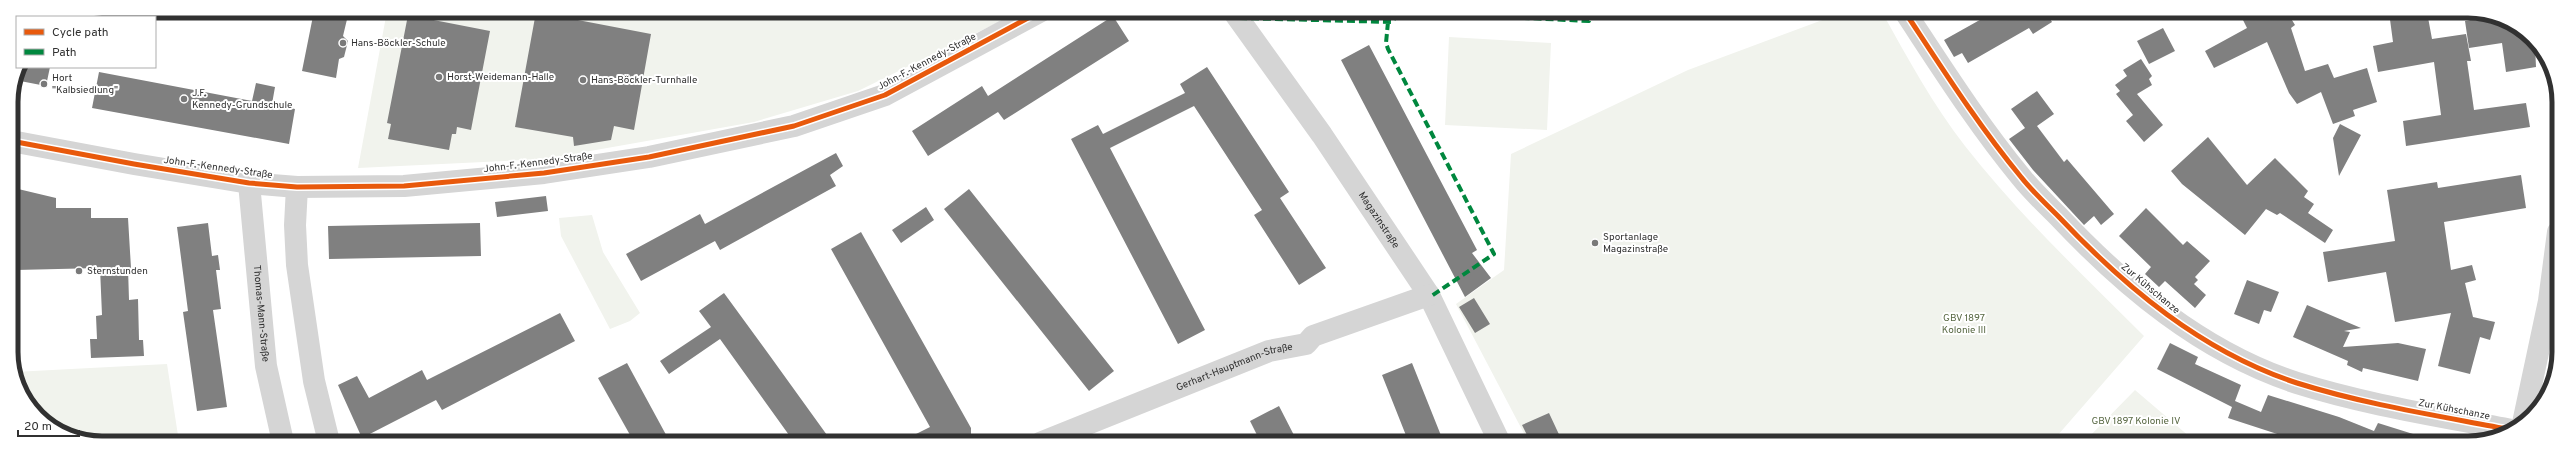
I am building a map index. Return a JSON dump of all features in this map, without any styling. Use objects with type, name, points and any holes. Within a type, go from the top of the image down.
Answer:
[{"type":"street","name":"John-F.-Kennedy-Straße","points":[[18,142],[249,183],[298,187],[404,186],[544,173],[649,157],[794,126],[885,95],[1028,18]]},
{"type":"street","name":"Magazinstraße","points":[[1238,18],[1322,135],[1429,295],[1497,436]]},
{"type":"street","name":"Zur Kühschanze","points":[[1909,18],[1968,108],[2021,178],[2089,249],[2170,319],[2233,355],[2296,382],[2363,401],[2503,428]]},
{"type":"street","name":"Thomas-Mann-Straße","points":[[249,183],[266,366],[282,436]]},
{"type":"street","points":[[298,187],[295,224],[297,265],[314,381],[328,436]]},
{"type":"street","points":[[2526,414],[2549,302],[2552,279]]},
{"type":"street","name":"Gerhart-Hauptmann-Straße","points":[[1055,436],[1269,351],[1306,344],[1313,336],[1429,295]]},
{"type":"green space","points":[[386,18],[1007,18],[858,91],[754,122],[545,159],[358,168]]},
{"type":"green space","name":"GBV 1897 Kolonie III","points":[[1828,18],[1885,18],[1931,97],[1965,146],[2029,220],[2144,336],[2057,436],[1525,436],[1456,304],[1504,270],[1511,154],[1688,70]]},
{"type":"green space","points":[[1449,37],[1551,43],[1547,130],[1445,125]]},
{"type":"green space","points":[[592,215],[603,252],[640,313],[630,321],[610,329],[561,236],[559,218]]},
{"type":"green space","points":[[167,364],[178,436],[102,436],[70,430],[55,422],[42,412],[29,394],[22,379],[21,372]]},
{"type":"green space","name":"GBV 1897 Kolonie IV","points":[[2135,390],[2189,436],[2090,436]]},
{"type":"building","points":[[313,18],[347,18],[343,36],[348,41],[344,57],[339,59],[336,78],[302,71]]},
{"type":"building","name":"Horst-Weidemann-Halle","points":[[407,18],[423,18],[490,31],[471,130],[457,127],[456,134],[452,134],[449,150],[388,139],[391,124],[387,123]]},
{"type":"building","name":"Hans-Böckler-Turnhalle","points":[[535,18],[567,18],[651,34],[634,130],[614,126],[611,140],[574,146],[573,137],[515,127]]},
{"type":"building","points":[[1110,18],[1114,18],[1129,41],[1004,120],[998,112],[928,156],[912,131],[982,86],[988,96]]},
{"type":"building","points":[[1983,18],[2050,18],[2052,22],[2033,34],[2029,28],[1968,63],[1962,53],[1954,57],[1944,40]]},
{"type":"building","points":[[2242,18],[2291,18],[2295,25],[2291,28],[2305,71],[2328,64],[2334,78],[2367,68],[2377,102],[2353,110],[2355,116],[2333,124],[2321,92],[2297,104],[2289,93],[2267,42],[2214,68],[2205,51],[2247,28]]},
{"type":"building","points":[[2390,18],[2428,18],[2432,39],[2466,34],[2471,61],[2467,61],[2474,110],[2526,103],[2530,127],[2406,146],[2403,121],[2441,115],[2434,62],[2378,72],[2373,46],[2393,42]]},
{"type":"building","points":[[2477,19],[2490,21],[2500,24],[2515,32],[2528,42],[2535,51],[2536,67],[2506,72],[2502,43],[2469,48],[2465,21]]},
{"type":"building","points":[[2163,28],[2175,51],[2149,64],[2137,41]]},
{"type":"building","points":[[1369,45],[1477,250],[1472,253],[1491,278],[1465,297],[1341,60]]},
{"type":"building","points":[[2141,59],[2152,76],[2149,79],[2152,85],[2137,94],[2163,125],[2144,142],[2126,121],[2133,115],[2116,94],[2120,91],[2115,85],[2127,76],[2123,70]]},
{"type":"building","points":[[1207,67],[1289,192],[1280,198],[1326,268],[1299,285],[1254,215],[1262,210],[1194,106],[1110,148],[1205,330],[1178,344],[1071,139],[1098,125],[1103,134],[1185,93],[1180,84]]},
{"type":"building","points":[[25,68],[50,68],[46,86],[21,81]]},
{"type":"building","points":[[99,72],[252,101],[256,83],[275,87],[272,104],[295,109],[289,144],[92,108]]},
{"type":"building","points":[[2037,91],[2054,114],[2037,126],[2064,162],[2067,159],[2114,214],[2101,225],[2094,216],[2084,225],[2033,170],[2009,139],[2025,128],[2011,109]]},
{"type":"building","points":[[2340,124],[2361,135],[2339,176],[2333,138]]},
{"type":"building","points":[[2208,137],[2247,185],[2275,158],[2308,191],[2304,197],[2314,204],[2308,213],[2333,230],[2325,243],[2280,213],[2277,215],[2266,209],[2245,235],[2182,184],[2171,171]]},
{"type":"building","points":[[836,153],[843,166],[830,175],[836,186],[720,250],[715,241],[641,281],[626,254],[700,214],[705,224]]},
{"type":"building","points":[[2521,175],[2526,208],[2444,222],[2451,270],[2472,265],[2476,280],[2465,283],[2473,317],[2495,322],[2490,340],[2480,337],[2470,374],[2438,366],[2451,313],[2395,322],[2386,272],[2328,282],[2323,252],[2395,241],[2387,190],[2437,182],[2438,188]]},
{"type":"building","points":[[18,189],[56,198],[56,208],[91,208],[91,218],[128,218],[131,268],[128,268],[129,300],[138,299],[139,340],[143,340],[144,356],[91,358],[90,339],[97,339],[96,316],[102,315],[100,268],[18,270]]},
{"type":"building","points":[[969,189],[1114,371],[1089,391],[944,209]]},
{"type":"building","points":[[546,196],[548,211],[497,217],[495,202]]},
{"type":"building","points":[[926,207],[934,220],[901,243],[892,230]]},
{"type":"building","points":[[2146,208],[2183,245],[2187,241],[2210,261],[2195,277],[2198,280],[2194,284],[2206,295],[2195,308],[2165,281],[2159,287],[2145,274],[2151,267],[2119,236]]},
{"type":"building","points":[[208,223],[212,256],[218,255],[220,270],[216,270],[221,309],[213,310],[227,407],[197,411],[183,312],[188,311],[177,227]]},
{"type":"building","points":[[480,223],[481,256],[329,259],[328,226]]},
{"type":"building","points":[[861,232],[971,428],[971,435],[912,436],[930,427],[831,249]]},
{"type":"building","points":[[2247,280],[2279,292],[2271,312],[2264,310],[2259,324],[2234,314]]},
{"type":"building","points":[[724,293],[828,436],[790,436],[720,339],[669,374],[660,361],[711,327],[699,311]]},
{"type":"building","points":[[1474,298],[1490,324],[1475,333],[1459,307]]},
{"type":"building","points":[[2307,305],[2361,328],[2344,331],[2350,332],[2343,347],[2398,343],[2426,349],[2418,381],[2363,368],[2362,372],[2347,365],[2348,361],[2293,337]]},
{"type":"building","points":[[560,313],[575,341],[442,410],[436,400],[366,436],[361,436],[338,385],[357,376],[369,398],[422,370],[427,380]]},
{"type":"building","points":[[2170,343],[2198,357],[2195,364],[2241,385],[2235,401],[2261,412],[2268,395],[2339,417],[2374,431],[2378,423],[2419,436],[2283,436],[2228,418],[2232,407],[2157,369]]},
{"type":"building","points":[[627,363],[667,436],[631,436],[598,378]]},
{"type":"building","points":[[1412,363],[1441,436],[1406,436],[1382,375]]},
{"type":"building","points":[[1279,406],[1294,436],[1258,436],[1250,421]]},
{"type":"building","points":[[1549,413],[1560,436],[1528,436],[1522,425]]},
{"type":"marked path","points":[[1239,18],[1392,22],[1395,18]]},
{"type":"marked path","points":[[1526,18],[1589,21],[1590,18]]},
{"type":"marked path","points":[[1388,22],[1386,43],[1388,49],[1494,254],[1430,297]]},
{"type":"cycle path","points":[[18,142],[134,164],[249,183],[297,187],[404,186],[544,173],[649,157],[794,126],[885,95],[1028,18]]},
{"type":"cycle path","points":[[1909,18],[1975,117],[2025,182],[2110,268],[2138,292],[2197,335],[2229,354],[2262,370],[2323,391],[2377,404],[2503,428]]},
{"type":"place","name":"Hans-Böckler-Schule","points":[[343,43]]},
{"type":"place","name":"Horst-Weidemann-Halle","points":[[439,77]]},
{"type":"place","name":"Hans-Böckler-Turnhalle","points":[[583,80]]},
{"type":"place","name":"Hort \"Kalbsiedlung\"","points":[[44,84]]},
{"type":"place","name":"J.F. Kennedy-Grundschule","points":[[184,99]]},
{"type":"place","name":"Sportanlage Magazinstraße","points":[[1595,243]]},
{"type":"place","name":"Sternstunden","points":[[79,271]]}]
